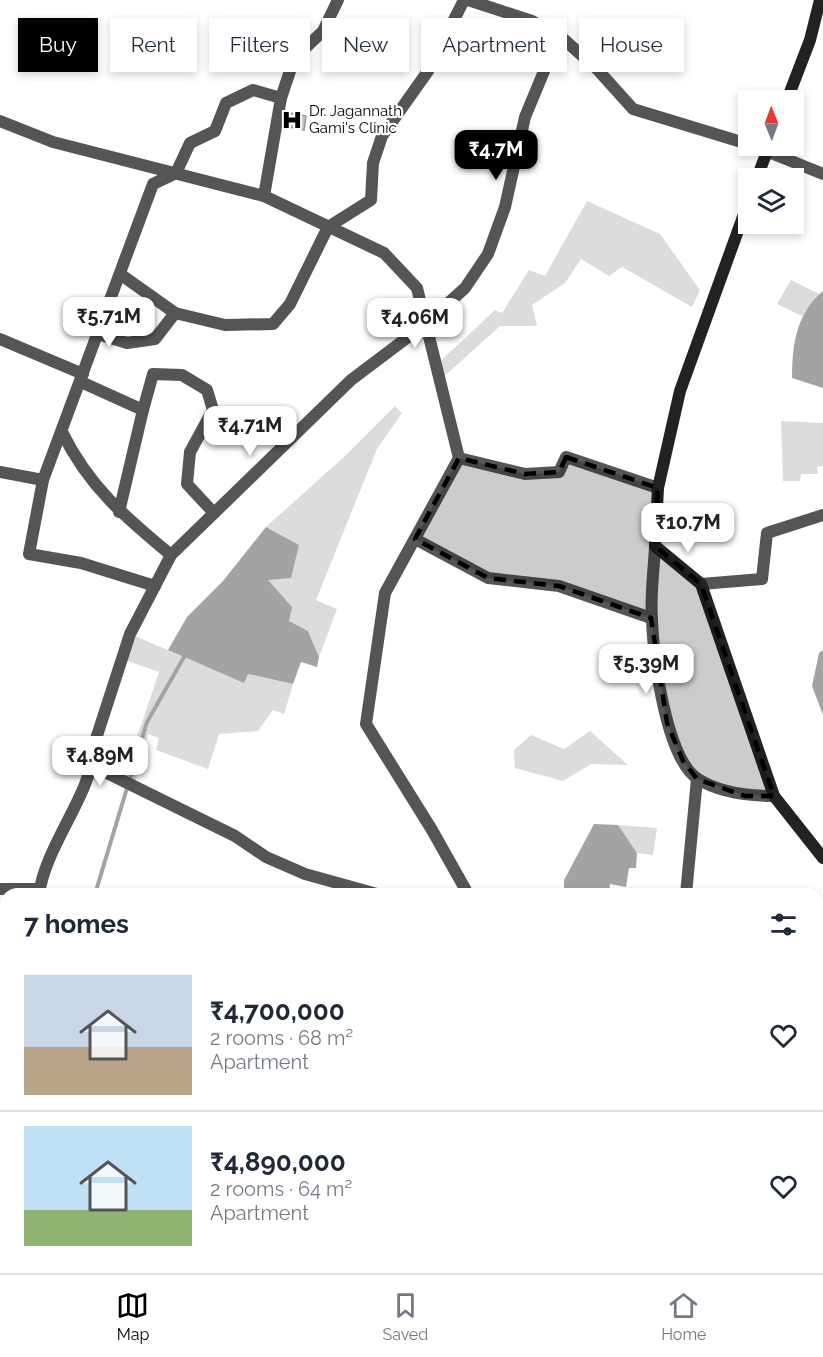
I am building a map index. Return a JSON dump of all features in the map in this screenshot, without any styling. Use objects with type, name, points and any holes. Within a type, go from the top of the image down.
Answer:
[{"type":"main road","points":[[791,90],[810,40],[820,0]]},
{"type":"main road","points":[[738,230],[680,391],[658,488],[655,546],[701,585],[774,795],[823,858]]},
{"type":"street","points":[[264,196],[281,99],[294,59],[323,32],[338,0]]},
{"type":"street","points":[[120,274],[175,313],[225,325],[273,324],[290,304],[328,227],[371,200],[374,163],[382,136],[428,71],[466,0],[523,18]]},
{"type":"street","points":[[567,42],[597,69],[633,109],[738,141]]},
{"type":"street","points":[[41,888],[52,848],[93,766],[93,748],[130,634],[171,555],[351,380],[424,325],[465,288],[488,255],[505,207],[525,117],[544,72]]},
{"type":"street","points":[[155,586],[81,563],[29,554],[43,480],[153,184],[176,173],[190,143],[215,131],[226,103],[253,90],[281,99]]},
{"type":"street","points":[[0,121],[53,142],[264,196],[384,254],[417,288],[424,325],[459,458],[385,593],[366,724],[432,830],[465,888]]},
{"type":"street","points":[[786,156],[823,174]]},
{"type":"street","points":[[98,334],[128,343],[155,339],[175,313]]},
{"type":"street","points":[[0,339],[143,410]]},
{"type":"street","points":[[119,512],[153,374],[182,375],[207,390],[213,410],[190,452],[187,484],[214,513]]},
{"type":"street","points":[[62,432],[77,463],[119,512],[171,555]]},
{"type":"street","points":[[459,458],[525,474],[559,472],[566,457],[658,488]]},
{"type":"street","points":[[0,472],[43,480]]},
{"type":"street","points":[[701,585],[762,579],[767,533],[823,515]]},
{"type":"street","points":[[415,539],[488,578],[559,586],[651,618]]},
{"type":"street","points":[[655,546],[651,618],[667,723],[683,761],[697,779],[746,796],[774,795]]},
{"type":"street","points":[[93,766],[235,836],[266,857],[305,874],[355,888]]},
{"type":"street","points":[[687,888],[697,779]]},
{"type":"highlighted area","points":[[566,457],[658,488],[655,546],[701,584],[774,796],[745,796],[697,779],[683,761],[667,723],[651,618],[559,586],[488,578],[415,539],[459,458],[525,474],[559,472]]},
{"type":"shaded area","points":[[587,201],[660,234],[700,290],[692,307],[622,267],[609,276],[581,259],[565,283],[532,305],[537,326],[500,326],[439,381],[435,366],[495,310],[502,313],[529,270],[545,276]]},
{"type":"shaded area","points":[[791,280],[819,294],[802,316],[777,304]]},
{"type":"shaded area","points":[[823,291],[823,388],[792,378],[797,331],[807,309]]},
{"type":"shaded area","points":[[395,406],[402,413],[377,449],[316,600],[337,609],[319,657],[308,631],[288,621],[267,580],[299,545],[266,527],[345,456]]},
{"type":"shaded area","points":[[781,421],[823,423],[823,466],[817,467],[818,474],[801,474],[800,481],[783,481]]},
{"type":"shaded area","points":[[266,527],[299,545],[291,578],[268,580],[292,607],[289,621],[308,631],[319,657],[317,667],[301,662],[293,684],[248,674],[244,683],[168,650],[187,617],[223,581]]},
{"type":"shaded area","points":[[130,634],[243,682],[248,674],[293,684],[284,714],[273,710],[258,731],[219,734],[208,769],[156,750],[159,738],[148,734],[134,786],[122,781],[159,672],[122,659]]},
{"type":"shaded area","points":[[823,650],[823,715],[812,686],[819,653]]},
{"type":"shaded area","points":[[590,731],[628,765],[591,764],[563,781],[515,768],[514,750],[531,735],[564,749]]},
{"type":"shaded area","points":[[594,824],[618,825],[637,853],[636,868],[629,868],[626,887],[610,884],[610,888],[564,888],[564,880]]},
{"type":"shaded area","points":[[618,825],[657,828],[653,855],[637,853]]},
{"type":"building","points":[[285,112],[306,116],[304,130],[283,126]]},
{"type":"waterway","points":[[97,888],[147,722],[184,657]]},
{"type":"place","name":"Dr. Jagannath Gami's Clinic","points":[[292,120]]}]
